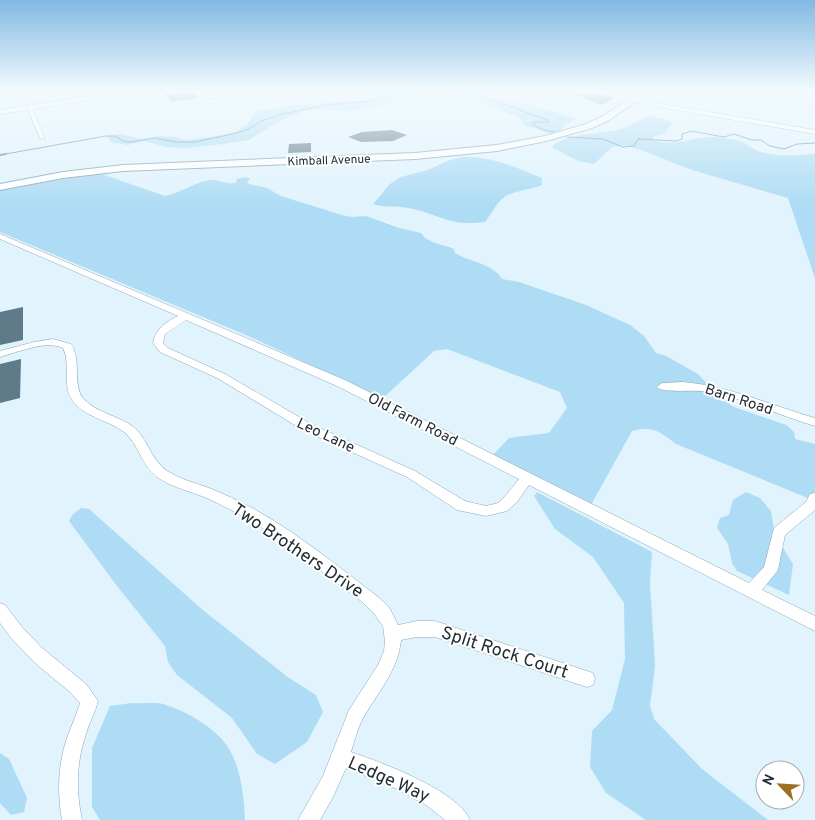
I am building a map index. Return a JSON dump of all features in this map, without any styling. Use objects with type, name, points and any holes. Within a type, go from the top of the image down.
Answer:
[{"type":"main road","name":"Kimball Avenue","points":[[0,187],[63,175],[123,168],[415,156],[488,149],[546,138],[577,129]]},
{"type":"street","points":[[39,129],[43,138]]},
{"type":"street","points":[[799,129],[815,132]]},
{"type":"street","name":"Old Farm Road","points":[[0,236],[341,383],[815,624]]},
{"type":"street","name":"Leo Lane","points":[[185,316],[167,327],[158,336],[158,343],[164,350],[221,376],[307,427],[411,474],[462,506],[486,511],[502,507],[512,498],[527,478]]},
{"type":"street","name":"Two Brothers Drive","points":[[0,354],[50,342],[67,346],[71,352],[74,390],[78,399],[88,408],[132,433],[149,463],[155,469],[170,479],[235,506],[266,524],[373,601],[387,616],[393,634]]},
{"type":"street","name":"Barn Road","points":[[662,386],[699,385],[735,395],[791,416],[815,422]]},
{"type":"street","points":[[791,416],[815,430]]},
{"type":"street","points":[[751,591],[771,570],[779,532],[811,506],[815,498]]},
{"type":"street","points":[[0,610],[25,642],[82,692],[89,701],[75,741],[69,766],[68,794],[72,820]]},
{"type":"street","name":"Split Rock Court","points":[[393,634],[417,629],[435,629],[587,679]]},
{"type":"street","points":[[308,820],[330,782],[355,716],[376,683],[390,656],[393,634]]},
{"type":"street","name":"Ledge Way","points":[[340,757],[418,788],[460,820]]},
{"type":"shaded area","points":[[240,129],[266,129],[249,140],[186,148],[167,147],[144,141],[128,145],[111,142],[106,136],[120,134],[142,139],[160,136],[176,137],[185,140],[235,132]]},
{"type":"shaded area","points":[[537,129],[561,129],[560,131],[548,133]]},
{"type":"shaded area","points":[[668,129],[665,133],[653,137],[655,141],[663,143],[715,137],[745,143],[758,151],[772,155],[815,154],[815,278],[788,198],[692,170],[624,145],[612,147],[594,164],[578,161],[553,148],[553,145],[571,138],[614,130]]},
{"type":"shaded area","points":[[462,157],[483,158],[513,166],[542,178],[542,185],[516,192],[503,198],[485,222],[462,223],[408,208],[373,204],[390,184],[401,177],[428,170],[447,161]]},
{"type":"shaded area","points":[[99,173],[165,196],[177,193],[204,181],[213,180],[234,183],[237,182],[236,179],[247,177],[250,179],[247,182],[249,184],[267,188],[281,196],[345,216],[366,216],[399,228],[421,233],[432,242],[454,249],[455,253],[487,266],[502,279],[519,282],[586,305],[630,325],[644,336],[656,353],[666,356],[698,374],[719,397],[734,407],[786,425],[794,432],[795,439],[815,444],[815,501],[676,444],[656,431],[645,429],[632,431],[591,505],[493,455],[509,438],[549,433],[567,408],[560,392],[447,349],[434,351],[382,399],[253,338],[0,232],[0,190]]},
{"type":"shaded area","points":[[537,492],[652,552],[650,583],[655,666],[650,706],[654,719],[702,769],[768,820],[646,820],[606,793],[590,767],[592,731],[612,710],[625,659],[624,603],[593,557],[555,529],[534,496]]},
{"type":"shaded area","points":[[746,492],[760,498],[771,511],[775,535],[793,564],[789,595],[737,571],[732,563],[728,544],[717,528],[720,518],[729,515],[733,500]]},
{"type":"shaded area","points":[[81,508],[89,509],[204,611],[289,678],[316,695],[323,712],[307,742],[275,764],[257,754],[232,718],[177,675],[168,662],[165,646],[117,586],[69,521],[73,514]]},
{"type":"shaded area","points":[[132,703],[159,703],[172,707],[200,721],[224,741],[233,757],[239,774],[243,793],[245,820],[100,820],[92,807],[92,748],[110,706]]},
{"type":"shaded area","points":[[0,753],[9,759],[27,798],[24,812],[11,815],[0,803]]},
{"type":"building","points":[[392,130],[407,135],[393,141],[361,142],[348,137],[362,132]]},
{"type":"building","points":[[311,143],[311,152],[288,153],[289,144]]},
{"type":"building","points":[[23,307],[23,340],[0,345],[0,312]]},
{"type":"building","points":[[21,359],[20,398],[0,403],[0,364]]},
{"type":"waterway","points":[[6,154],[0,155],[106,136],[115,136],[123,141],[131,142],[155,138],[176,142],[195,142],[248,129]]},
{"type":"waterway","points":[[542,129],[554,132]]},
{"type":"waterway","points":[[567,137],[603,139],[623,147],[634,146],[638,139],[676,141],[682,139],[682,134],[691,131],[724,137],[734,134],[752,140],[761,140],[770,146],[784,149],[797,144],[815,143]]}]
